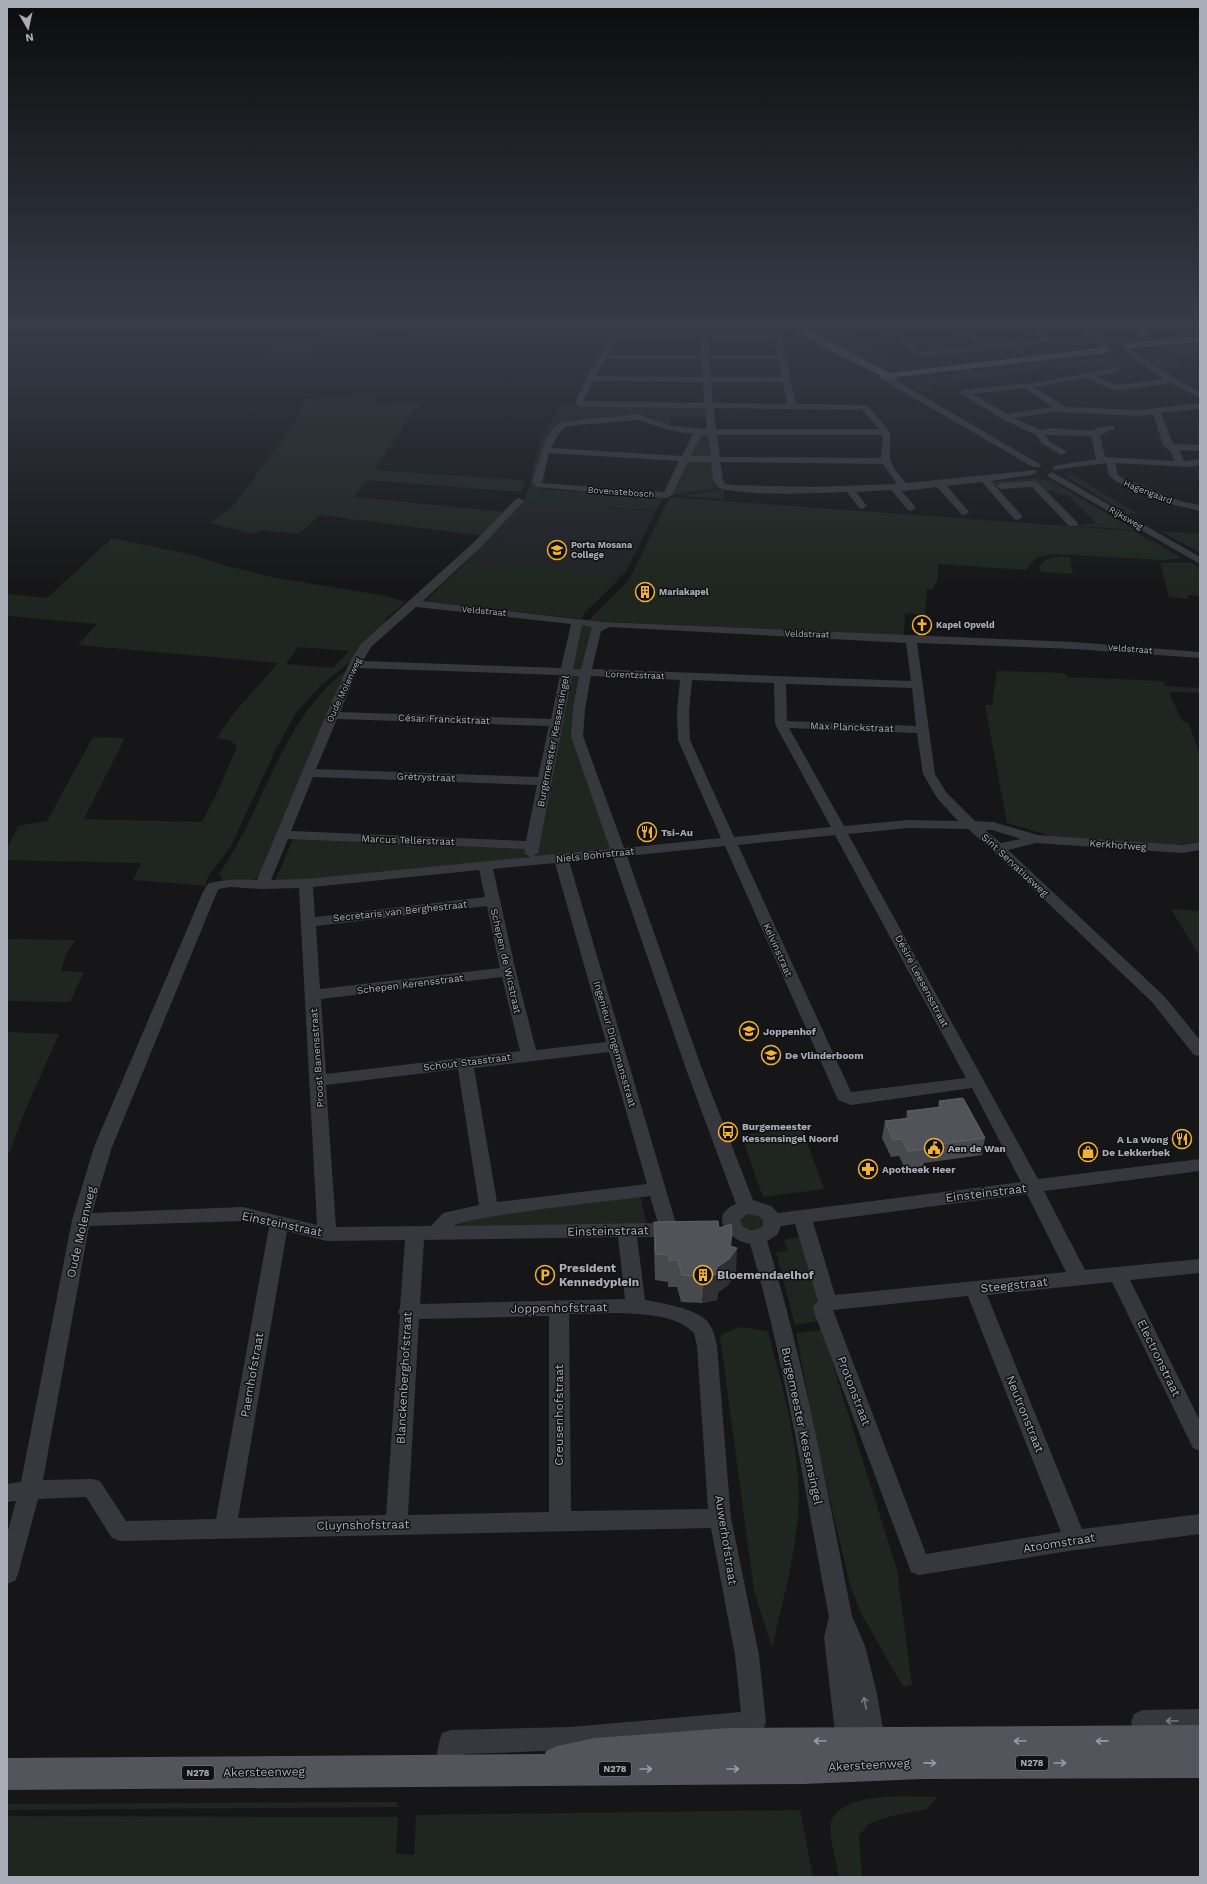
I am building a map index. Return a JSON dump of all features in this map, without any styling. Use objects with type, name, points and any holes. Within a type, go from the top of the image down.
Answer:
[{"type":"main road","name":"Akersteenweg","points":[[537,1769],[564,1759],[707,1736],[861,1749],[1073,1742],[1200,1740]]},
{"type":"main road","name":"Akersteenweg","points":[[7,1774],[803,1768],[861,1749],[921,1763],[1200,1762]]},
{"type":"street","points":[[710,414],[719,484],[733,488],[803,491],[851,491],[987,483],[1034,484],[1073,524]]},
{"type":"street","points":[[870,414],[886,432],[888,437],[885,453],[886,461],[911,508]]},
{"type":"street","points":[[944,414],[1034,469],[1041,475],[1106,460],[1196,463],[1200,471]]},
{"type":"street","points":[[1000,414],[1040,433],[1094,434],[1100,430],[1111,427]]},
{"type":"street","points":[[1005,417],[1021,414],[1050,432]]},
{"type":"street","points":[[1157,414],[1170,447],[1175,451],[1180,463]]},
{"type":"street","name":"Bovenstebosch","points":[[639,417],[671,428],[698,432],[667,496],[539,485],[537,482],[546,450],[556,431],[564,424],[639,417]]},
{"type":"street","points":[[698,432],[886,432]]},
{"type":"street","points":[[1040,433],[1041,439],[1045,443],[1062,452]]},
{"type":"street","name":"Hagengaard","points":[[1094,434],[1114,476],[1120,480],[1177,503],[1200,508]]},
{"type":"street","points":[[1170,447],[1200,448]]},
{"type":"street","points":[[546,450],[685,459],[886,461]]},
{"type":"street","points":[[987,483],[1034,469]]},
{"type":"street","name":"Rijksweg","points":[[1054,471],[1200,561]]},
{"type":"street","points":[[987,483],[1018,517]]},
{"type":"street","points":[[941,485],[964,512]]},
{"type":"street","points":[[759,489],[765,498]]},
{"type":"street","points":[[803,491],[812,503]]},
{"type":"street","points":[[851,491],[862,506]]},
{"type":"street","name":"Oude Molenweg","points":[[262,885],[332,715],[355,664],[366,645],[414,603],[496,526],[519,501]]},
{"type":"street","name":"Veldstraat","points":[[414,603],[602,625],[618,624],[1088,645],[1200,655]]},
{"type":"street","name":"Burgemeester Kessensingel","points":[[531,861],[532,845],[544,781],[577,621]]},
{"type":"street","name":"Burgemeester Kessensingel","points":[[602,625],[596,629],[586,673],[577,726],[578,736],[694,1069],[746,1207]]},
{"type":"street","name":"Sint Servatiusweg","points":[[911,638],[916,685],[924,730],[929,774],[932,783],[939,793],[972,826],[998,848],[1158,999],[1200,1051]]},
{"type":"street","name":"Lorentzstraat","points":[[355,664],[916,685]]},
{"type":"street","name":"Kelvinstraat","points":[[686,677],[683,713],[684,740],[844,1096],[851,1099],[976,1082]]},
{"type":"street","name":"Désiré Leesensstraat","points":[[780,680],[781,724],[1034,1187],[1079,1278]]},
{"type":"street","name":"César Franckstraat","points":[[332,715],[556,723]]},
{"type":"street","name":"Max Planckstraat","points":[[781,724],[924,730]]},
{"type":"street","name":"Grétrystraat","points":[[308,773],[544,781]]},
{"type":"street","name":"Niels Bohrstraat","points":[[217,885],[230,883],[262,885],[306,883],[908,824],[972,826]]},
{"type":"street","name":"Kerkhofweg","points":[[972,826],[993,826],[1037,839],[1182,849],[1200,846]]},
{"type":"street","name":"Marcus Tellerstraat","points":[[283,834],[532,845]]},
{"type":"street","name":"Kerkhofweg","points":[[998,848],[1037,839]]},
{"type":"street","name":"Ingenieur Dingemansstraat","points":[[561,858],[669,1230]]},
{"type":"street","name":"Schepen de Wicstraat","points":[[485,866],[528,1055]]},
{"type":"street","name":"Proost Banensstraat","points":[[306,883],[327,1234]]},
{"type":"street","name":"Oude Molenweg","points":[[7,1574],[30,1490],[81,1220],[102,1147],[210,892],[217,885]]},
{"type":"street","name":"Secretaris van Berghestraat","points":[[308,922],[492,901]]},
{"type":"street","name":"Schepen Kerensstraat","points":[[313,995],[508,972]]},
{"type":"street","name":"Schout Stasstraat","points":[[318,1080],[615,1046]]},
{"type":"street","points":[[465,1063],[489,1210]]},
{"type":"street","name":"Einsteinstraat","points":[[773,1220],[1200,1165]]},
{"type":"street","points":[[435,1232],[449,1218],[489,1210],[657,1189]]},
{"type":"street","points":[[746,1207],[764,1210],[773,1220],[773,1227],[769,1232],[757,1238],[742,1235],[724,1228],[732,1220],[734,1214],[746,1207]]},
{"type":"street","name":"Einsteinstraat","points":[[81,1220],[243,1214],[327,1234],[415,1232],[627,1232],[691,1230]]},
{"type":"street","name":"Protonstraat","points":[[802,1216],[828,1303],[823,1307],[824,1312],[919,1565]]},
{"type":"street","name":"Paemhofstraat","points":[[225,1528],[279,1223]]},
{"type":"street","name":"Blanckenberghofstraat","points":[[396,1525],[408,1312],[415,1232]]},
{"type":"street","points":[[627,1232],[636,1307]]},
{"type":"street","name":"Burgemeester Kessensingel","points":[[757,1238],[775,1298],[789,1360],[841,1616],[836,1637],[861,1749]]},
{"type":"street","name":"Steegstraat","points":[[828,1303],[1200,1266]]},
{"type":"street","name":"Electronstraat","points":[[1118,1275],[1200,1442]]},
{"type":"street","name":"Neutronstraat","points":[[974,1289],[1075,1540]]},
{"type":"street","name":"Joppenhofstraat","points":[[408,1312],[636,1307],[671,1313],[698,1325],[704,1333]]},
{"type":"street","name":"Creusenhofstraat","points":[[559,1308],[560,1522]]},
{"type":"street","name":"Auwerhofstraat","points":[[704,1333],[707,1346],[720,1518],[747,1655],[754,1722]]},
{"type":"street","name":"Cluynshofstraat","points":[[30,1490],[92,1488],[120,1532],[225,1528],[720,1518]]},
{"type":"street","points":[[7,1493],[30,1490]]},
{"type":"street","name":"Atoomstraat","points":[[919,1565],[1075,1540],[1200,1524]]},
{"type":"street","points":[[1149,1740],[1143,1722],[1200,1721]]},
{"type":"street","name":"Akersteenweg","points":[[449,1770],[451,1742],[707,1736],[754,1722]]},
{"type":"shaded area","points":[[299,414],[412,414],[374,470],[525,480],[521,492],[366,480],[354,497],[507,512],[484,536],[320,515],[299,534],[261,530],[254,534],[211,523],[233,506]]},
{"type":"shaded area","points":[[556,414],[708,414],[708,417],[669,417],[669,425],[650,415],[556,424],[541,454],[535,486],[542,489],[663,497],[656,510],[522,503],[528,490],[540,443],[548,426]]},
{"type":"shaded area","points":[[702,433],[709,434],[711,458],[690,457]]},
{"type":"shaded area","points":[[689,461],[711,461],[715,485],[720,488],[671,495]]},
{"type":"shaded area","points":[[1072,475],[1137,513],[1127,514],[1066,476]]},
{"type":"shaded area","points":[[1037,478],[1051,481],[1135,530],[1078,526],[1076,525],[1096,523],[1067,494],[1059,495],[1054,490],[1044,491],[1036,482],[996,485],[991,482]]},
{"type":"shaded area","points":[[724,489],[724,499],[681,496]]},
{"type":"shaded area","points":[[670,497],[1134,531],[1182,558],[1162,560],[1053,554],[1036,558],[1026,570],[938,564],[938,579],[933,589],[927,589],[925,615],[905,613],[904,636],[588,621],[629,580]]},
{"type":"shaded area","name":"Porta Mosana College","points":[[521,501],[656,511],[625,573],[618,578],[466,562]]},
{"type":"shaded area","points":[[512,515],[518,516],[493,546],[484,545]]},
{"type":"shaded area","points":[[1161,531],[1200,534],[1200,553]]},
{"type":"shaded area","points":[[112,538],[192,555],[227,566],[271,577],[386,596],[406,602],[383,621],[392,619],[354,659],[321,685],[296,713],[276,749],[231,846],[209,875],[206,881],[207,886],[133,880],[141,863],[7,860],[7,849],[18,826],[47,821],[93,737],[125,738],[84,819],[202,822],[218,791],[237,746],[231,741],[217,738],[234,713],[278,663],[78,645],[97,624],[7,616],[7,594],[47,598]],"holes":[[[298,647],[349,651],[333,668],[286,664]]]},
{"type":"shaded area","points":[[1056,557],[1070,557],[1073,574],[1040,572],[1039,568],[1048,559]]},
{"type":"shaded area","points":[[466,562],[614,576],[619,580],[584,613],[582,619],[425,601]]},
{"type":"shaded area","points":[[1160,563],[1192,563],[1200,568],[1200,596],[1188,595],[1189,599],[1169,597]]},
{"type":"shaded area","points":[[580,625],[593,626],[583,672],[570,671]]},
{"type":"shaded area","points":[[352,666],[261,877],[248,881],[223,880],[219,874],[250,820],[276,763],[291,736],[308,710],[328,686]]},
{"type":"shaded area","points":[[997,671],[1065,673],[1067,677],[1163,681],[1166,686],[1200,688],[1200,693],[1169,692],[1182,721],[1188,722],[1200,754],[1200,842],[1175,845],[1051,836],[1007,823],[985,705],[992,705]]},
{"type":"shaded area","points":[[570,675],[583,675],[575,723],[613,850],[536,858]]},
{"type":"shaded area","points":[[293,839],[527,847],[526,859],[296,882],[275,881]]},
{"type":"shaded area","points":[[1171,909],[1200,911],[1200,957]]},
{"type":"shaded area","points":[[7,939],[76,940],[66,954],[61,971],[84,972],[70,1002],[7,1001]]},
{"type":"shaded area","points":[[7,1032],[59,1034],[25,1111],[9,1154],[7,1154]]},
{"type":"shaded area","points":[[802,1128],[824,1189],[763,1197],[741,1135]]},
{"type":"shaded area","points":[[640,1195],[647,1226],[444,1229],[453,1220]]},
{"type":"shaded area","points":[[753,1213],[763,1218],[764,1227],[758,1231],[746,1230],[740,1221],[745,1214]]},
{"type":"shaded area","points":[[804,1236],[821,1290],[815,1308],[819,1321],[795,1325],[776,1252],[788,1251],[784,1240]]},
{"type":"shaded area","points":[[739,1327],[768,1331],[790,1421],[797,1467],[798,1513],[794,1547],[788,1581],[772,1648],[754,1591],[720,1336]]},
{"type":"shaded area","points":[[822,1330],[897,1570],[912,1685],[903,1687],[861,1613],[850,1585],[816,1439],[796,1333]]},
{"type":"shaded area","points":[[895,1796],[937,1797],[927,1809],[892,1816],[870,1823],[859,1835],[862,1877],[839,1877],[830,1827],[831,1822],[838,1812],[849,1805],[863,1800]]},
{"type":"shaded area","points":[[397,1802],[399,1807],[7,1810],[7,1804]]},
{"type":"shaded area","points":[[800,1810],[813,1877],[7,1877],[7,1816],[398,1817],[396,1854],[414,1855],[416,1815]]},
{"type":"building","points":[[963,1098],[985,1138],[925,1146],[926,1149],[908,1151],[902,1139],[893,1140],[885,1121],[911,1118],[907,1111],[942,1107],[939,1101]]},
{"type":"building","points":[[718,1221],[719,1228],[731,1224],[732,1234],[730,1246],[737,1248],[729,1259],[716,1268],[719,1274],[704,1277],[682,1275],[678,1260],[669,1260],[669,1255],[656,1254],[654,1222]]},
{"type":"place","name":"Porta Mosana College","points":[[557,550]]},
{"type":"place","name":"Mariakapel","points":[[645,592]]},
{"type":"place","name":"Kapel Opveld","points":[[922,625]]},
{"type":"place","name":"Tsi-Au","points":[[647,832]]},
{"type":"place","name":"Joppenhof","points":[[749,1031]]},
{"type":"place","name":"De Vlinderboom","points":[[771,1055]]},
{"type":"place","name":"Burgemeester Kessensingel Noord","points":[[728,1132]]},
{"type":"place","name":"A La Wong","points":[[1182,1139]]},
{"type":"place","name":"Aen de Wan","points":[[934,1148]]},
{"type":"place","name":"De Lekkerbek","points":[[1088,1152]]},
{"type":"place","name":"Apotheek Heer","points":[[868,1169]]},
{"type":"place","name":"President Kennedyplein","points":[[545,1275]]},
{"type":"place","name":"Bloemendaelhof","points":[[703,1275]]}]
